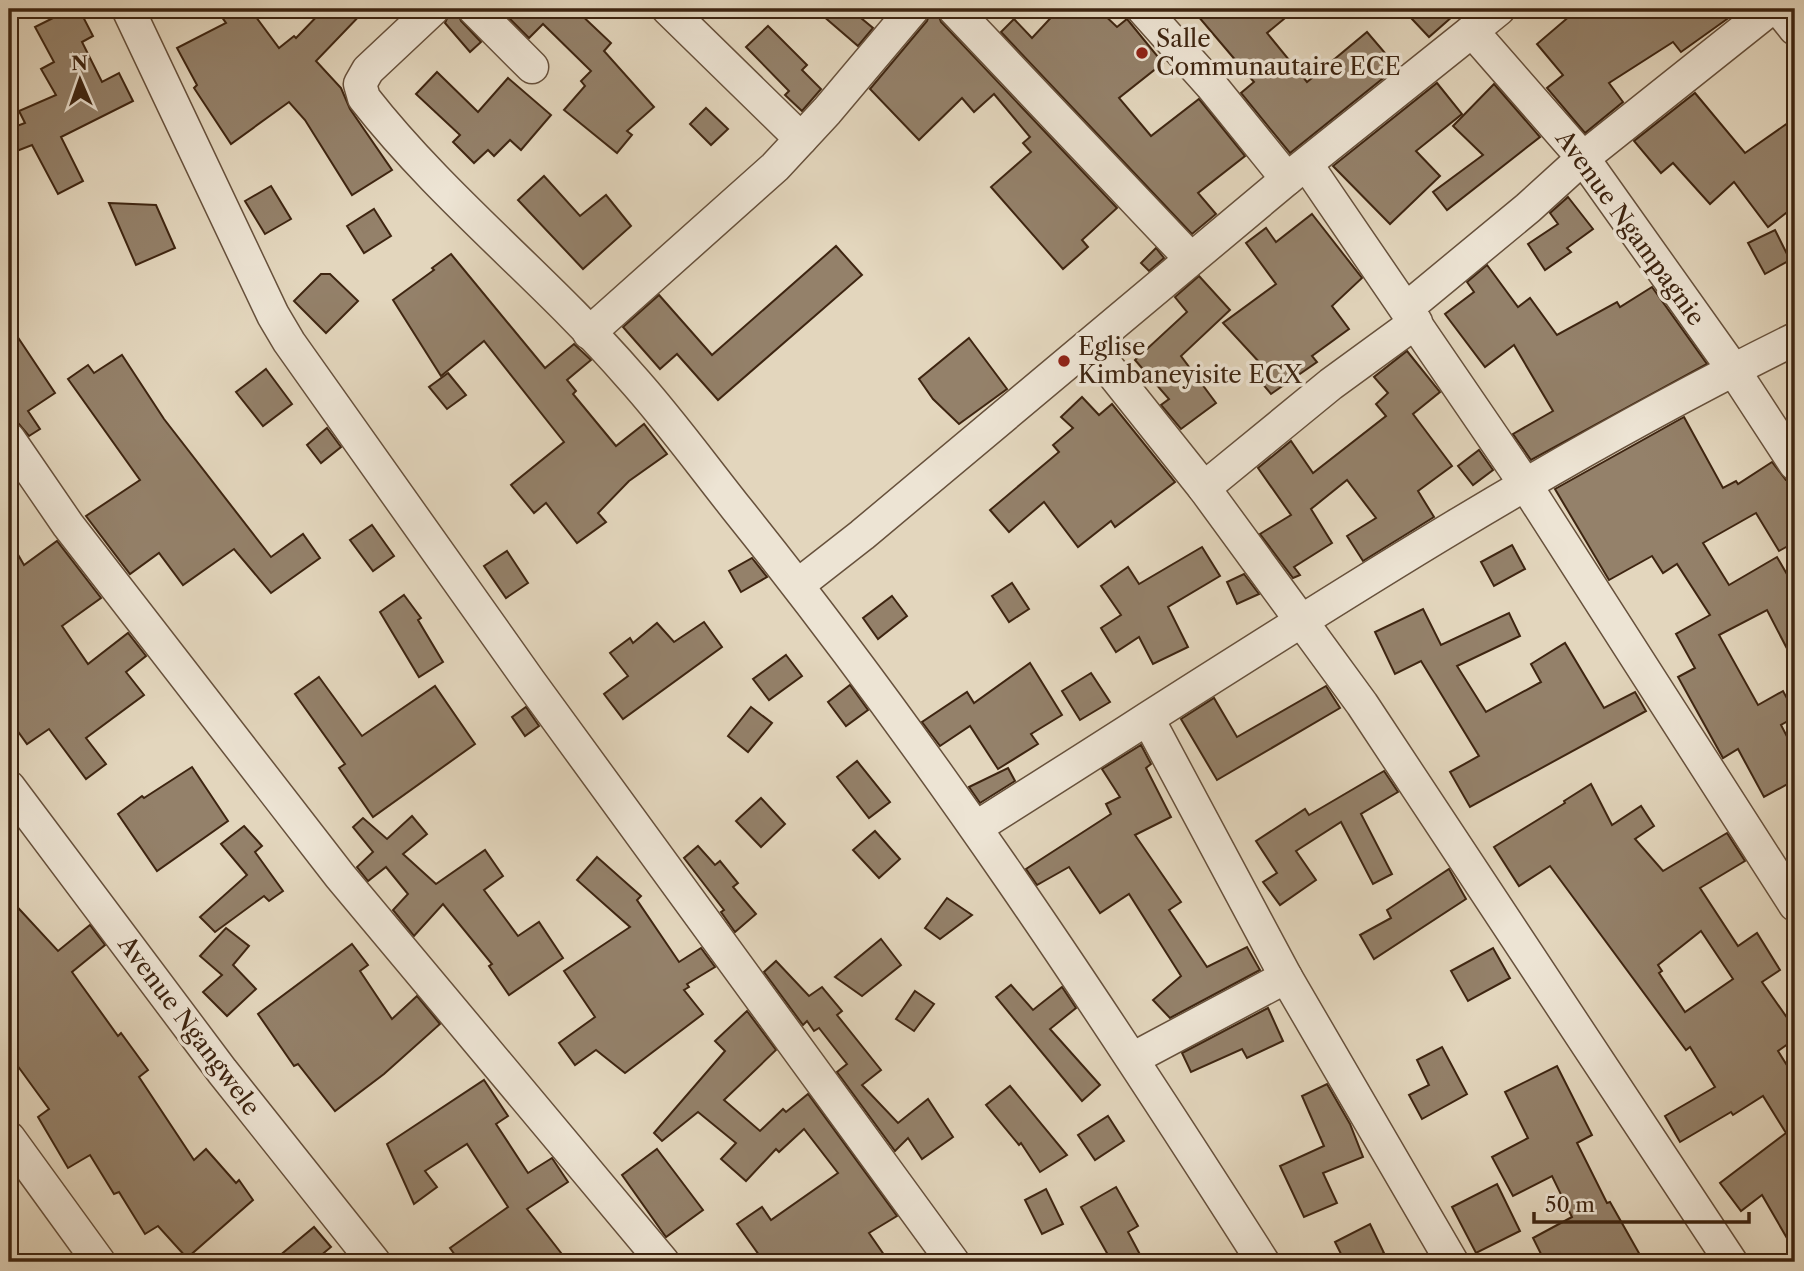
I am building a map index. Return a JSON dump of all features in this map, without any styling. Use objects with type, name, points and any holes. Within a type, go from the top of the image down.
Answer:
[{"type":"street","points":[[128,9],[273,315],[289,342],[530,681],[953,1262]]},
{"type":"street","points":[[433,9],[368,70],[360,84],[364,98],[499,244],[630,375],[798,585],[976,827],[1133,1058],[1263,1262]]},
{"type":"street","points":[[474,9],[532,67]]},
{"type":"street","points":[[668,9],[801,139]]},
{"type":"street","points":[[589,333],[765,175],[801,139],[913,9]]},
{"type":"street","points":[[954,9],[1191,259]]},
{"type":"street","points":[[1143,9],[1211,85],[1297,172],[1412,315],[1525,484],[1795,905]]},
{"type":"street","points":[[798,585],[873,527],[1191,259],[1499,9]]},
{"type":"street","points":[[1204,488],[1412,315],[1583,158],[1770,9]]},
{"type":"street","points":[[1779,9],[1795,29]]},
{"type":"street","name":"Avenue Ngampagnie","points":[[1472,31],[1583,158],[1733,369],[1795,464]]},
{"type":"street","points":[[976,827],[1525,484],[1733,369],[1795,339]]},
{"type":"street","points":[[1090,345],[1204,488],[1362,704],[1731,1262]]},
{"type":"street","points":[[9,439],[76,536],[340,876],[663,1262]]},
{"type":"street","points":[[1148,719],[1286,976],[1452,1262]]},
{"type":"street","name":"Avenue Ngangwele","points":[[9,787],[222,1071],[374,1262]]},
{"type":"street","points":[[1133,1058],[1286,976]]},
{"type":"street","points":[[9,1138],[99,1262]]},
{"type":"building","points":[[71,9],[79,9],[93,36],[82,42],[102,82],[119,73],[133,101],[61,137],[83,181],[58,194],[32,145],[9,154],[9,129],[25,123],[19,111],[56,95],[41,69],[54,62],[35,27]]},
{"type":"building","points":[[216,9],[250,9],[279,48],[294,36],[296,38],[324,9],[366,9],[316,61],[341,88],[350,109],[392,170],[352,195],[305,120],[289,102],[231,144],[194,88],[197,85],[177,48],[226,23]]},
{"type":"building","points":[[451,9],[456,9],[461,21],[481,42],[470,52],[445,23]]},
{"type":"building","points":[[500,9],[575,9],[611,43],[604,51],[654,107],[627,131],[632,135],[617,153],[564,110],[585,86],[581,81],[591,71],[543,24],[529,38]]},
{"type":"building","points":[[815,9],[850,9],[873,28],[858,46]]},
{"type":"building","points":[[931,9],[936,9],[941,22],[1117,208],[1082,240],[1088,247],[1063,269],[991,187],[1031,152],[1023,143],[1030,137],[994,94],[974,112],[962,98],[919,140],[870,89],[927,21]]},
{"type":"building","points":[[1059,9],[1098,9],[1117,27],[1127,19],[1163,63],[1119,98],[1151,136],[1199,99],[1245,156],[1198,193],[1216,214],[1192,234],[1001,32],[1014,19],[1032,38]]},
{"type":"building","points":[[1192,9],[1296,9],[1267,33],[1307,82],[1367,32],[1397,67],[1290,153],[1241,93],[1254,82]]},
{"type":"building","points":[[1424,9],[1461,9],[1429,37],[1412,19]]},
{"type":"building","points":[[1578,9],[1741,9],[1681,52],[1673,42],[1609,83],[1623,102],[1585,133],[1547,88],[1563,75],[1537,44]]},
{"type":"building","points":[[768,26],[807,65],[802,70],[821,89],[802,111],[785,95],[789,91],[746,47]]},
{"type":"building","points":[[437,72],[478,112],[508,78],[551,115],[521,150],[510,140],[494,156],[488,150],[474,163],[453,142],[460,135],[416,94]]},
{"type":"building","points":[[1437,83],[1462,114],[1416,151],[1440,176],[1390,224],[1333,166]]},
{"type":"building","points":[[1494,84],[1540,137],[1447,210],[1433,192],[1483,155],[1453,126]]},
{"type":"building","points":[[1695,93],[1745,153],[1795,118],[1795,206],[1768,227],[1734,182],[1710,204],[1673,163],[1661,173],[1634,141]]},
{"type":"building","points":[[706,108],[728,129],[711,145],[690,124]]},
{"type":"building","points":[[544,176],[580,216],[606,195],[631,226],[583,269],[518,200]]},
{"type":"building","points":[[271,186],[291,219],[265,234],[245,201]]},
{"type":"building","points":[[1568,197],[1593,229],[1567,248],[1571,252],[1545,270],[1528,244],[1558,224],[1550,213]]},
{"type":"building","points":[[109,203],[156,205],[175,248],[136,265]]},
{"type":"building","points":[[374,209],[391,236],[364,253],[347,226]]},
{"type":"building","points":[[1312,214],[1362,278],[1332,306],[1349,329],[1312,356],[1317,362],[1271,394],[1251,370],[1260,363],[1223,323],[1276,284],[1246,243],[1266,228],[1276,242]]},
{"type":"building","points":[[1775,230],[1790,260],[1765,274],[1748,243]]},
{"type":"building","points":[[836,246],[862,275],[718,400],[677,354],[660,369],[623,327],[659,295],[712,355]]},
{"type":"building","points":[[1156,248],[1164,258],[1149,271],[1141,263]]},
{"type":"building","points":[[451,254],[545,368],[574,344],[591,360],[567,380],[576,391],[573,394],[616,446],[644,424],[667,454],[629,481],[598,513],[606,522],[577,543],[546,503],[534,513],[511,485],[564,442],[484,341],[441,376],[393,300]]},
{"type":"building","points":[[1487,265],[1518,307],[1530,298],[1557,335],[1617,302],[1620,307],[1652,287],[1707,364],[1531,460],[1513,434],[1553,411],[1514,345],[1485,367],[1445,314],[1474,292],[1467,282]]},
{"type":"building","points":[[321,274],[330,274],[358,301],[326,333],[294,301]]},
{"type":"building","points":[[1199,276],[1230,310],[1181,356],[1216,403],[1181,429],[1161,405],[1169,399],[1135,360],[1187,312],[1175,297]]},
{"type":"building","points":[[9,324],[55,393],[28,411],[40,429],[29,436],[18,423],[9,421]]},
{"type":"building","points":[[969,338],[1007,389],[959,424],[933,399],[919,379]]},
{"type":"building","points":[[1407,351],[1440,392],[1413,414],[1452,466],[1418,491],[1434,517],[1363,561],[1347,536],[1376,518],[1347,480],[1311,509],[1332,543],[1294,567],[1300,575],[1293,578],[1260,534],[1291,515],[1258,468],[1291,441],[1313,473],[1386,416],[1376,404],[1388,393],[1374,377]]},
{"type":"building","points":[[122,355],[164,419],[271,557],[303,534],[320,558],[271,593],[234,549],[183,585],[159,553],[130,574],[86,516],[140,480],[68,379],[88,365],[94,373]]},
{"type":"building","points":[[266,369],[292,404],[263,426],[236,392]]},
{"type":"building","points":[[448,373],[466,395],[447,409],[429,387]]},
{"type":"building","points":[[1082,397],[1099,415],[1112,404],[1175,482],[1115,527],[1111,521],[1078,547],[1044,502],[1009,532],[990,510],[1059,452],[1053,445],[1073,428],[1061,417]]},
{"type":"building","points":[[1684,417],[1723,488],[1736,481],[1738,484],[1772,462],[1786,480],[1795,482],[1795,542],[1779,551],[1756,513],[1703,543],[1729,585],[1777,557],[1795,588],[1795,664],[1767,610],[1719,635],[1758,705],[1783,691],[1795,713],[1795,717],[1781,725],[1795,752],[1795,780],[1764,797],[1738,749],[1723,758],[1678,677],[1695,668],[1676,634],[1710,615],[1677,564],[1663,573],[1652,556],[1609,580],[1555,489]]},
{"type":"building","points":[[327,428],[341,447],[321,463],[307,445]]},
{"type":"building","points":[[1479,450],[1493,470],[1473,485],[1458,466]]},
{"type":"building","points":[[372,525],[394,556],[373,571],[350,540]]},
{"type":"building","points":[[9,539],[24,565],[57,541],[101,598],[62,626],[88,664],[128,633],[146,656],[126,672],[144,695],[86,738],[106,764],[86,779],[49,729],[27,744],[9,719]]},
{"type":"building","points":[[1512,545],[1525,569],[1494,586],[1481,562]]},
{"type":"building","points":[[1202,547],[1220,576],[1168,607],[1188,647],[1153,664],[1139,637],[1116,652],[1101,628],[1121,615],[1101,586],[1128,567],[1139,584]]},
{"type":"building","points":[[507,551],[528,583],[506,598],[484,566]]},
{"type":"building","points":[[752,558],[767,577],[741,592],[729,571]]},
{"type":"building","points":[[1244,574],[1259,594],[1237,604],[1227,582]]},
{"type":"building","points":[[1012,583],[1029,609],[1009,622],[992,596]]},
{"type":"building","points":[[404,595],[421,618],[418,620],[443,662],[419,677],[380,612]]},
{"type":"building","points":[[892,596],[907,616],[878,639],[863,618]]},
{"type":"building","points":[[1423,609],[1441,645],[1509,613],[1520,636],[1457,666],[1486,712],[1541,682],[1531,664],[1565,643],[1604,708],[1635,692],[1646,711],[1470,807],[1450,772],[1479,756],[1421,661],[1395,674],[1375,632]]},
{"type":"building","points":[[704,622],[722,647],[623,719],[604,694],[628,676],[610,653],[630,638],[633,643],[657,623],[674,642]]},
{"type":"building","points":[[786,655],[802,676],[769,700],[753,679]]},
{"type":"building","points":[[1030,663],[1062,715],[1031,734],[1038,744],[998,769],[970,726],[940,746],[922,722],[967,692],[974,703]]},
{"type":"building","points":[[1091,673],[1110,702],[1080,720],[1062,691]]},
{"type":"building","points":[[319,677],[362,736],[435,686],[475,744],[373,817],[339,768],[345,764],[295,694]]},
{"type":"building","points":[[850,685],[868,710],[846,726],[828,702]]},
{"type":"building","points":[[1326,686],[1340,708],[1217,780],[1181,719],[1214,698],[1237,737]]},
{"type":"building","points":[[526,707],[539,726],[525,736],[512,717]]},
{"type":"building","points":[[751,707],[772,723],[748,752],[728,736]]},
{"type":"building","points":[[1141,745],[1151,764],[1146,768],[1171,817],[1135,835],[1181,902],[1169,910],[1207,967],[1247,947],[1260,970],[1170,1018],[1153,1000],[1181,976],[1129,894],[1100,913],[1069,867],[1037,885],[1026,869],[1111,814],[1106,804],[1120,797],[1102,769]]},
{"type":"building","points":[[857,761],[890,802],[869,818],[837,777]]},
{"type":"building","points":[[192,767],[228,821],[157,871],[118,814],[142,796],[144,798]]},
{"type":"building","points":[[1008,768],[1015,781],[980,803],[969,787]]},
{"type":"building","points":[[1384,771],[1398,792],[1361,814],[1392,874],[1373,884],[1341,822],[1296,851],[1316,880],[1280,905],[1263,882],[1277,873],[1256,841],[1305,809],[1309,815]]},
{"type":"building","points":[[1591,784],[1612,825],[1641,806],[1654,826],[1635,839],[1663,871],[1727,833],[1745,861],[1700,888],[1738,946],[1757,933],[1780,970],[1762,982],[1795,1029],[1795,1039],[1778,1051],[1795,1078],[1795,1252],[1762,1195],[1741,1211],[1720,1183],[1786,1133],[1763,1096],[1680,1142],[1665,1116],[1715,1087],[1690,1047],[1686,1050],[1550,866],[1519,886],[1494,847],[1565,803],[1564,801]],"holes":[[[1701,931],[1733,979],[1685,1012],[1659,973],[1662,971],[1658,965]]]},
{"type":"building","points":[[761,798],[785,824],[761,847],[736,821]]},
{"type":"building","points":[[412,816],[427,834],[403,854],[436,884],[485,850],[503,876],[484,890],[518,936],[539,922],[563,958],[509,995],[489,966],[492,964],[443,904],[414,936],[393,910],[408,894],[386,867],[368,881],[357,867],[373,852],[353,827],[363,818],[387,839]]},
{"type":"building","points":[[244,826],[262,846],[255,852],[283,891],[269,901],[264,896],[215,932],[200,917],[247,875],[221,844]]},
{"type":"building","points":[[875,831],[900,859],[879,878],[853,850]]},
{"type":"building","points":[[698,846],[715,865],[720,861],[738,883],[733,887],[756,914],[735,932],[721,912],[724,910],[684,858]]},
{"type":"building","points":[[597,857],[641,896],[637,900],[679,962],[701,948],[715,967],[687,984],[689,987],[684,990],[703,1014],[625,1073],[596,1050],[575,1065],[559,1043],[595,1017],[564,971],[630,927],[577,880]]},
{"type":"building","points":[[1449,869],[1466,899],[1374,959],[1360,935],[1391,918],[1387,910]]},
{"type":"building","points":[[9,898],[58,951],[90,925],[105,945],[72,972],[118,1036],[121,1033],[148,1070],[139,1077],[194,1160],[206,1149],[236,1183],[239,1180],[253,1200],[187,1258],[158,1226],[145,1234],[119,1192],[114,1194],[90,1155],[68,1168],[38,1117],[49,1109],[9,1054]]},
{"type":"building","points":[[947,898],[972,915],[940,939],[925,928]]},
{"type":"building","points":[[226,928],[249,946],[233,965],[256,989],[227,1016],[203,992],[222,975],[200,956]]},
{"type":"building","points":[[881,939],[901,965],[862,996],[835,977]]},
{"type":"building","points":[[352,944],[368,965],[360,971],[392,1019],[417,996],[440,1024],[384,1074],[335,1111],[298,1064],[294,1066],[258,1014]]},
{"type":"building","points":[[1493,948],[1510,978],[1468,1001],[1451,971]]},
{"type":"building","points":[[776,961],[809,996],[822,987],[842,1011],[837,1015],[881,1070],[862,1085],[898,1123],[928,1099],[953,1137],[922,1159],[908,1138],[895,1151],[837,1072],[847,1064],[819,1028],[814,1031],[807,1021],[803,1025],[764,972]]},
{"type":"building","points":[[1011,985],[1033,1010],[1062,987],[1076,1008],[1050,1029],[1100,1085],[1082,1101],[996,997]]},
{"type":"building","points":[[915,991],[934,1004],[914,1031],[896,1019]]},
{"type":"building","points":[[1268,1008],[1283,1041],[1247,1058],[1242,1049],[1191,1072],[1182,1053]]},
{"type":"building","points":[[747,1011],[776,1050],[724,1100],[760,1131],[783,1109],[786,1112],[808,1094],[897,1216],[869,1233],[889,1262],[764,1262],[737,1224],[762,1207],[771,1220],[838,1173],[804,1129],[779,1152],[776,1149],[746,1181],[721,1159],[736,1143],[698,1112],[662,1141],[654,1133],[725,1051],[715,1041]]},
{"type":"building","points":[[1442,1047],[1467,1094],[1422,1119],[1409,1095],[1429,1085],[1417,1060]]},
{"type":"building","points":[[1557,1066],[1592,1135],[1577,1143],[1607,1203],[1610,1202],[1644,1262],[1545,1262],[1533,1238],[1572,1217],[1552,1176],[1513,1196],[1492,1157],[1528,1138],[1505,1092]]},
{"type":"building","points":[[484,1080],[508,1116],[496,1124],[528,1173],[552,1158],[568,1182],[527,1209],[568,1262],[460,1262],[450,1248],[508,1207],[467,1144],[425,1171],[437,1187],[414,1204],[387,1144]]},
{"type":"building","points":[[1327,1084],[1350,1124],[1363,1157],[1323,1173],[1337,1203],[1304,1217],[1280,1166],[1324,1146],[1302,1096]]},
{"type":"building","points":[[1010,1086],[1067,1155],[1040,1172],[1021,1143],[1019,1145],[986,1105]]},
{"type":"building","points":[[1108,1116],[1124,1141],[1095,1160],[1078,1135]]},
{"type":"building","points":[[657,1149],[703,1210],[666,1237],[622,1175]]},
{"type":"building","points":[[1497,1184],[1520,1231],[1476,1253],[1452,1207]]},
{"type":"building","points":[[1116,1187],[1138,1226],[1128,1232],[1144,1262],[1112,1262],[1081,1207]]},
{"type":"building","points":[[1046,1189],[1063,1224],[1042,1234],[1025,1200]]},
{"type":"building","points":[[1370,1224],[1384,1253],[1365,1262],[1345,1262],[1335,1242]]},
{"type":"building","points":[[314,1227],[331,1247],[313,1262],[272,1262]]},
{"type":"place","name":"Salle Communautaire ECE","points":[[1142,53]]},
{"type":"place","name":"Eglise Kimbaneyisite ECX","points":[[1064,361]]}]
